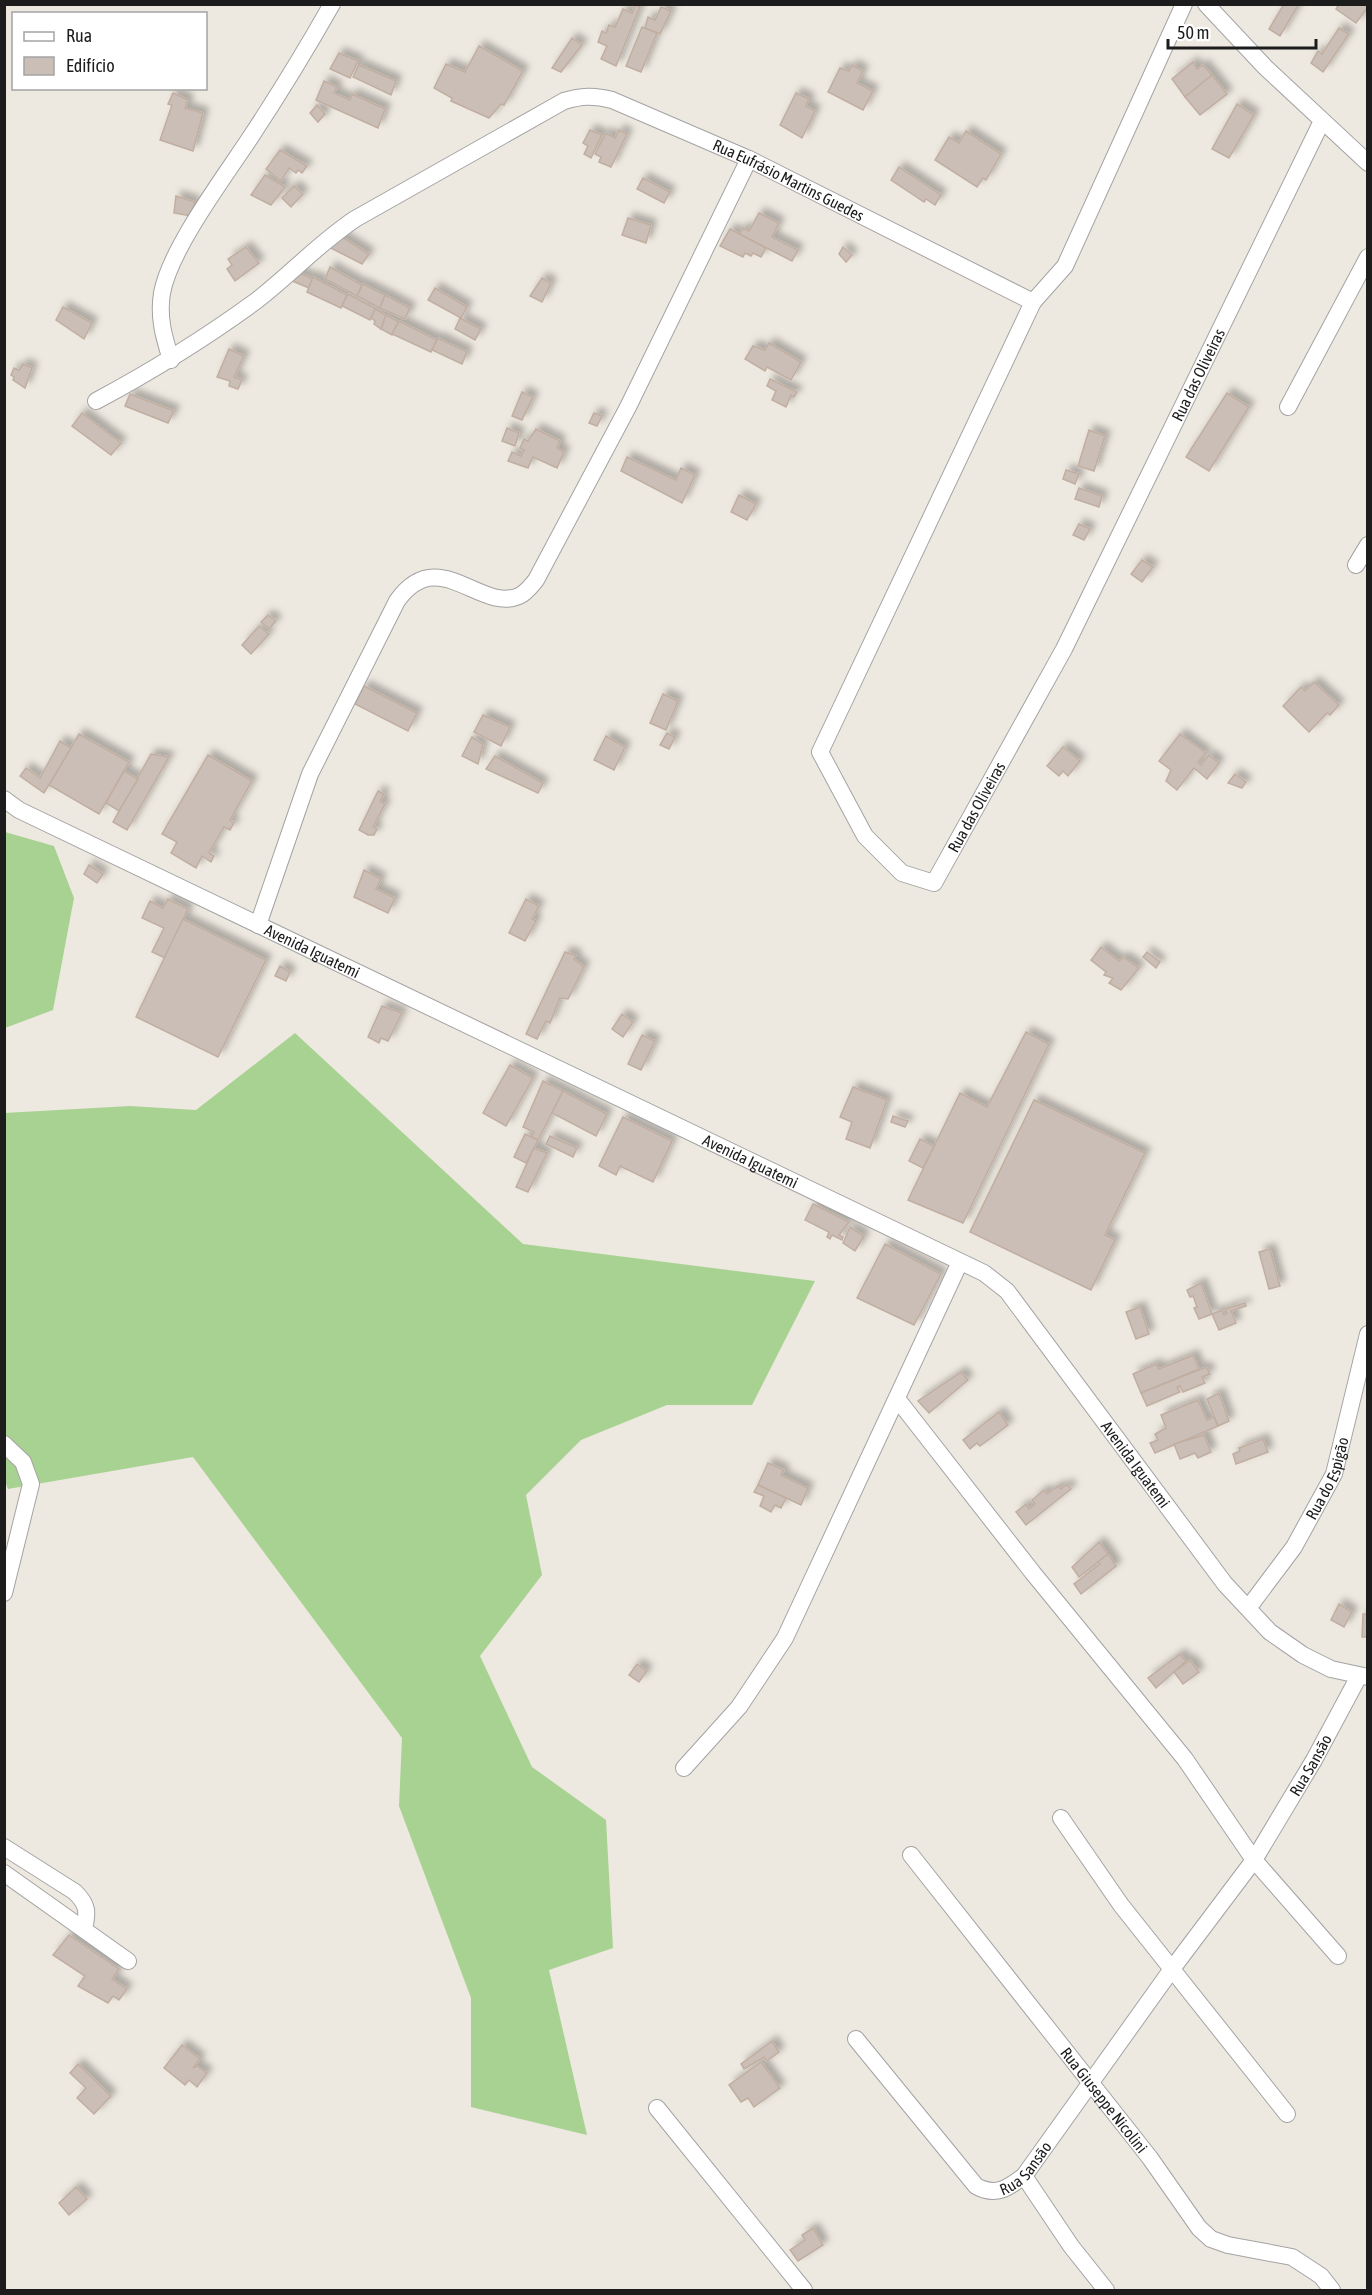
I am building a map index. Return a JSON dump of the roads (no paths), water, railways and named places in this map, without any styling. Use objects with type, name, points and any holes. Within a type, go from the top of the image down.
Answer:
[{"type":"street","points":[[171,360],[160,322],[162,291],[175,258],[211,196],[298,64],[332,4]]},
{"type":"street","points":[[1033,302],[1065,266],[1184,4]]},
{"type":"street","points":[[1206,4],[1322,121],[1368,163]]},
{"type":"street","name":"Rua Eufrásio Martins Guedes","points":[[96,401],[171,360],[258,299],[335,232],[355,219],[564,102],[578,97],[596,96],[612,100],[749,159],[1033,302]]},
{"type":"street","name":"Rua das Oliveiras","points":[[1033,302],[820,752],[865,836],[902,873],[934,884],[1064,649],[1322,121]]},
{"type":"street","points":[[258,925],[285,841],[310,774],[397,602],[415,582],[426,578],[443,579],[507,598],[518,596],[536,580],[628,407],[749,159]]},
{"type":"street","points":[[1288,407],[1368,256]]},
{"type":"street","points":[[1356,565],[1368,545]]},
{"type":"street","name":"Avenida Iguatemi","points":[[4,799],[19,810],[984,1273],[1007,1291],[1225,1584],[1270,1632],[1303,1655],[1330,1669],[1363,1677]]},
{"type":"street","points":[[684,1768],[740,1707],[785,1638],[960,1262]]},
{"type":"street","name":"Rua do Espigão","points":[[1249,1607],[1294,1547],[1334,1474],[1368,1334]]},
{"type":"street","points":[[897,1400],[1033,1573],[1185,1759],[1254,1860],[1338,1956]]},
{"type":"street","points":[[4,1444],[24,1462],[31,1484],[24,1523],[4,1593]]},
{"type":"street","name":"Rua Sansão","points":[[856,2039],[976,2186],[993,2192],[1005,2190],[1024,2176],[1067,2119],[1089,2082],[1254,1860],[1363,1677]]},
{"type":"street","points":[[1061,1818],[1122,1905],[1287,2114]]},
{"type":"street","points":[[4,1847],[84,1900],[88,1914],[84,1929]]},
{"type":"street","name":"Rua Giuseppe Nicolini","points":[[912,1855],[1150,2158],[1199,2228],[1211,2239],[1292,2257],[1321,2276],[1332,2290]]},
{"type":"street","points":[[4,1873],[128,1961]]},
{"type":"street","points":[[657,2108],[804,2290]]},
{"type":"street","points":[[1024,2176],[1071,2246],[1106,2290]]}]
